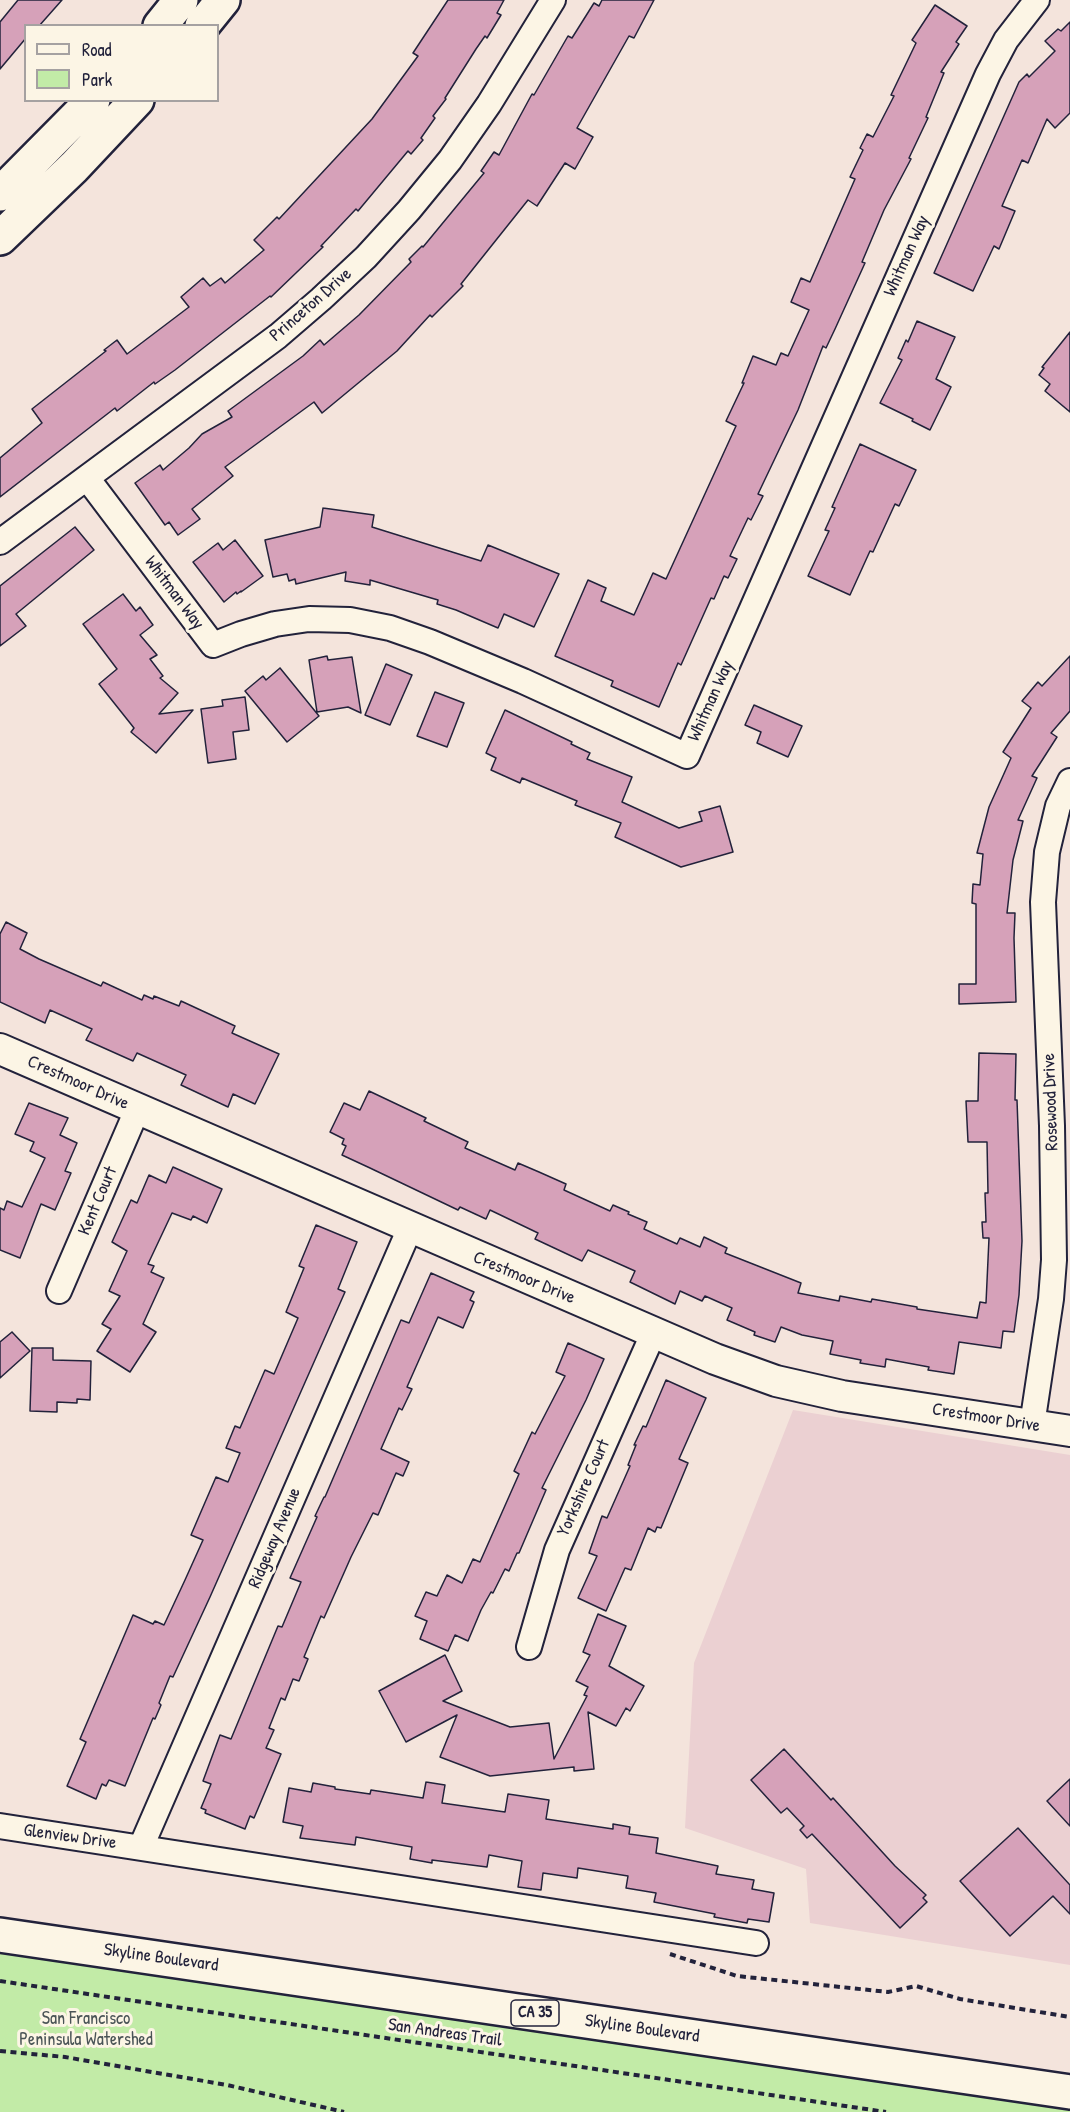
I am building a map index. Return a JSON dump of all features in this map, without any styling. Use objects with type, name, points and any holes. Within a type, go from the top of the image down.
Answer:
[{"type":"main road","points":[[162,24],[181,0]]},
{"type":"main road","points":[[204,24],[223,0]]},
{"type":"main road","points":[[0,194],[91,102]]},
{"type":"main road","points":[[0,238],[74,167],[134,102]]},
{"type":"main road","name":"Skyline Boulevard","points":[[0,1935],[1070,2092]]},
{"type":"street","name":"Princeton Drive","points":[[0,542],[278,336],[366,257],[450,160],[489,104],[553,0]]},
{"type":"street","name":"Whitman Way","points":[[87,478],[213,645],[275,624],[309,619],[350,620],[390,628],[430,642],[522,681],[687,756],[988,74],[1006,40],[1037,0]]},
{"type":"street","name":"Rosewood Drive","points":[[1032,1425],[1052,1299],[1061,1126],[1043,902],[1047,852],[1058,806],[1070,781]]},
{"type":"street","name":"Crestmoor Drive","points":[[0,1049],[653,1334],[776,1381],[842,1396],[1070,1431]]},
{"type":"street","name":"Kent Court","points":[[59,1292],[137,1110]]},
{"type":"street","name":"Ridgeway Avenue","points":[[141,1847],[410,1228]]},
{"type":"street","name":"Yorkshire Court","points":[[529,1647],[556,1550],[653,1334]]},
{"type":"street","name":"Glenview Drive","points":[[0,1826],[141,1847]]},
{"type":"street","points":[[141,1847],[756,1943]]},
{"type":"path","points":[[663,1951],[737,1976],[888,1992],[916,1986],[960,1999],[1070,2018]]},
{"type":"path","name":"San Andreas Trail","points":[[0,1982],[886,2112]]},
{"type":"path","points":[[0,2051],[77,2059],[227,2085],[344,2112]]},
{"type":"shaded area","points":[[793,1410],[1070,1455],[1070,1965],[810,1923],[806,1869],[685,1828],[694,1663]]},
{"type":"green space","name":"San Francisco Peninsula Watershed","points":[[0,1935],[1070,2092],[1070,2112],[0,2112]]},
{"type":"building","points":[[18,0],[62,0],[41,24],[24,24],[24,40],[0,69],[0,22]]},
{"type":"building","points":[[448,0],[504,0],[497,13],[501,15],[487,38],[485,36],[476,49],[433,116],[435,118],[421,138],[423,140],[411,154],[408,151],[358,211],[356,209],[321,246],[323,247],[271,297],[175,370],[155,384],[154,382],[117,411],[115,408],[0,497],[0,458],[42,423],[32,409],[117,340],[127,354],[189,307],[181,297],[203,278],[210,286],[221,278],[225,283],[264,250],[254,240],[277,217],[279,219],[372,119],[418,56],[413,53]]},
{"type":"building","points":[[602,0],[654,0],[634,38],[629,36],[577,128],[593,137],[575,169],[565,163],[537,206],[528,200],[461,284],[463,286],[432,317],[430,315],[397,351],[322,413],[314,402],[225,467],[233,476],[192,509],[200,519],[178,535],[169,522],[165,525],[135,483],[160,465],[163,470],[202,434],[232,417],[228,411],[303,356],[320,340],[324,345],[359,315],[411,262],[409,259],[423,247],[484,173],[481,171],[494,152],[499,155],[532,94],[534,95],[568,36],[572,38],[594,3],[599,6]]},
{"type":"building","points":[[935,5],[967,26],[956,42],[959,44],[941,72],[944,73],[926,117],[928,118],[909,158],[911,159],[884,210],[862,262],[865,263],[826,348],[823,346],[798,410],[758,494],[763,496],[751,520],[748,518],[730,556],[737,559],[728,578],[724,576],[714,599],[711,598],[659,707],[611,686],[613,681],[555,656],[588,580],[606,588],[601,601],[634,615],[653,573],[666,579],[736,426],[726,421],[744,383],[742,383],[753,356],[776,365],[781,353],[788,356],[809,310],[791,302],[801,278],[810,282],[855,179],[850,177],[863,150],[860,148],[867,134],[873,137],[894,96],[891,95],[916,43],[912,40]]},
{"type":"building","points":[[1070,22],[1070,113],[1055,128],[1047,119],[1028,163],[1022,160],[1002,206],[1015,211],[999,249],[994,246],[973,291],[934,273],[1019,82],[1027,74],[1029,77],[1055,51],[1045,41]]},
{"type":"building","points":[[917,321],[955,337],[936,379],[951,387],[930,430],[880,403],[902,360],[898,358]]},
{"type":"building","points":[[1070,332],[1070,412],[1045,391],[1050,384],[1039,375],[1044,368],[1042,367]]},
{"type":"building","points":[[860,444],[916,470],[899,506],[895,504],[873,552],[870,551],[850,595],[808,576],[829,531],[825,530],[835,508],[832,507]]},
{"type":"building","points":[[323,508],[374,515],[372,527],[481,561],[488,545],[559,574],[534,627],[504,614],[498,628],[437,604],[438,600],[370,580],[370,585],[345,581],[346,572],[296,584],[295,579],[289,581],[287,574],[273,577],[265,540],[320,527]]},
{"type":"building","points":[[75,527],[94,550],[16,614],[26,626],[0,646],[0,586]]},
{"type":"building","points":[[235,540],[263,576],[224,602],[193,562],[218,543],[223,550]]},
{"type":"building","points":[[123,594],[136,611],[140,607],[153,625],[140,635],[157,655],[150,659],[163,676],[160,678],[178,693],[159,714],[193,710],[156,753],[131,732],[134,728],[99,684],[117,669],[83,624]]},
{"type":"building","points":[[327,656],[328,660],[352,657],[361,713],[348,707],[317,712],[309,660]]},
{"type":"building","points":[[1070,656],[1070,711],[1051,733],[1057,737],[1032,776],[1037,778],[1018,820],[1023,821],[1013,860],[1007,913],[1015,913],[1016,1002],[959,1004],[959,984],[976,984],[976,904],[972,903],[973,884],[980,885],[983,854],[977,853],[989,807],[1011,758],[1003,752],[1031,708],[1022,701],[1038,682],[1042,686]]},
{"type":"building","points":[[386,664],[412,675],[390,725],[365,715]]},
{"type":"building","points":[[280,668],[319,716],[287,742],[245,691],[263,676],[266,680]]},
{"type":"building","points":[[435,692],[464,703],[447,747],[417,736]]},
{"type":"building","points":[[245,697],[249,730],[233,732],[236,759],[208,763],[201,709],[223,706],[222,700]]},
{"type":"building","points":[[754,705],[802,726],[788,757],[757,743],[761,732],[745,725]]},
{"type":"building","points":[[505,710],[572,742],[571,744],[590,753],[587,759],[632,777],[622,802],[679,828],[702,821],[699,812],[720,806],[733,852],[681,867],[615,837],[621,823],[575,805],[577,801],[522,778],[520,783],[491,770],[496,758],[486,753]]},
{"type":"building","points":[[6,922],[27,933],[20,949],[39,959],[101,986],[103,982],[142,1000],[144,995],[153,999],[154,996],[179,1006],[181,1001],[235,1026],[232,1033],[279,1054],[255,1104],[233,1094],[228,1107],[181,1085],[186,1075],[137,1053],[133,1061],[86,1040],[92,1029],[50,1010],[45,1023],[0,1002],[0,934]]},
{"type":"building","points":[[979,1053],[1016,1054],[1015,1100],[1017,1100],[1022,1241],[1019,1295],[1014,1332],[1003,1331],[1001,1348],[959,1342],[954,1374],[886,1359],[885,1367],[860,1363],[861,1360],[830,1354],[833,1341],[802,1335],[781,1327],[775,1342],[754,1335],[755,1332],[727,1320],[732,1308],[705,1296],[702,1301],[680,1291],[675,1304],[630,1282],[635,1271],[588,1250],[582,1261],[535,1239],[538,1233],[490,1210],[486,1219],[460,1207],[458,1210],[342,1155],[346,1146],[342,1144],[344,1139],[330,1132],[344,1103],[360,1110],[369,1091],[426,1118],[424,1121],[468,1142],[465,1148],[515,1170],[518,1163],[539,1172],[566,1184],[564,1190],[610,1211],[613,1205],[629,1212],[628,1214],[647,1222],[644,1229],[677,1244],[680,1238],[700,1247],[704,1237],[727,1248],[725,1253],[801,1283],[798,1293],[839,1301],[840,1296],[871,1302],[872,1299],[917,1307],[917,1309],[977,1318],[980,1302],[986,1303],[989,1238],[983,1238],[982,1222],[986,1222],[985,1193],[988,1193],[987,1142],[968,1142],[966,1101],[978,1101]]},
{"type":"building","points":[[29,1103],[68,1118],[60,1135],[77,1143],[65,1171],[71,1173],[55,1210],[41,1204],[20,1258],[0,1250],[0,1208],[4,1210],[7,1201],[22,1207],[45,1158],[30,1151],[34,1142],[15,1134]]},
{"type":"building","points":[[173,1167],[222,1189],[207,1223],[193,1216],[191,1220],[172,1213],[148,1264],[154,1266],[151,1272],[164,1278],[143,1324],[156,1332],[130,1372],[97,1351],[111,1329],[102,1324],[120,1296],[109,1291],[127,1251],[112,1242],[131,1200],[137,1203],[149,1175],[166,1183]]},
{"type":"building","points":[[316,1225],[357,1242],[338,1289],[345,1292],[210,1597],[173,1677],[170,1676],[159,1703],[161,1705],[155,1719],[153,1718],[125,1786],[109,1780],[106,1786],[102,1784],[96,1799],[67,1786],[86,1742],[80,1739],[133,1615],[153,1624],[155,1621],[164,1625],[185,1580],[203,1540],[191,1535],[216,1477],[228,1482],[240,1453],[226,1448],[235,1426],[240,1428],[265,1370],[274,1374],[298,1318],[286,1312],[304,1268],[299,1266]]},
{"type":"building","points":[[431,1273],[474,1292],[470,1300],[474,1302],[463,1328],[438,1317],[407,1387],[412,1389],[402,1410],[399,1408],[381,1449],[409,1462],[403,1476],[396,1473],[378,1515],[373,1513],[324,1618],[321,1616],[304,1657],[308,1659],[299,1681],[293,1679],[285,1700],[281,1698],[269,1728],[274,1730],[266,1748],[281,1754],[254,1818],[250,1816],[245,1829],[205,1813],[206,1810],[201,1808],[211,1784],[203,1781],[220,1735],[231,1739],[278,1626],[282,1627],[301,1582],[290,1578],[317,1517],[315,1516],[401,1320],[409,1323]]},
{"type":"building","points":[[12,1332],[30,1351],[0,1378],[0,1342]]},
{"type":"building","points":[[568,1343],[604,1359],[542,1488],[546,1490],[519,1553],[509,1571],[505,1569],[493,1593],[491,1592],[468,1641],[455,1635],[448,1651],[420,1639],[427,1621],[415,1616],[426,1592],[437,1596],[447,1575],[462,1583],[473,1559],[480,1562],[519,1474],[514,1471],[532,1432],[535,1434],[565,1376],[556,1372]]},
{"type":"building","points":[[32,1348],[53,1348],[53,1360],[91,1361],[90,1400],[77,1399],[77,1403],[57,1402],[57,1412],[30,1411]]},
{"type":"building","points":[[666,1380],[706,1398],[679,1459],[688,1463],[661,1528],[657,1527],[655,1532],[648,1528],[631,1570],[625,1568],[606,1611],[578,1598],[597,1556],[589,1553],[602,1516],[607,1518],[630,1466],[628,1465],[636,1445],[634,1445],[643,1426],[646,1427]]},
{"type":"building","points":[[598,1614],[626,1626],[609,1666],[644,1686],[630,1711],[626,1708],[616,1726],[588,1712],[594,1769],[574,1771],[574,1767],[490,1776],[440,1757],[457,1715],[406,1742],[379,1691],[445,1655],[462,1691],[443,1701],[510,1727],[549,1723],[554,1759],[587,1696],[584,1695],[588,1687],[576,1681],[590,1655],[583,1652]]},
{"type":"building","points":[[784,1749],[831,1800],[833,1798],[895,1866],[926,1895],[923,1898],[927,1902],[900,1928],[812,1834],[807,1838],[800,1830],[804,1826],[787,1808],[781,1813],[751,1780]]},
{"type":"building","points":[[1070,1779],[1070,1826],[1047,1801]]},
{"type":"building","points":[[426,1782],[445,1785],[442,1803],[505,1812],[508,1794],[549,1800],[546,1819],[613,1829],[613,1824],[630,1827],[629,1834],[658,1838],[656,1853],[718,1866],[716,1874],[754,1880],[752,1889],[774,1893],[769,1922],[748,1919],[747,1923],[654,1902],[656,1893],[626,1888],[628,1876],[578,1868],[577,1878],[543,1873],[541,1890],[518,1887],[522,1861],[489,1855],[487,1867],[432,1860],[432,1863],[410,1859],[412,1847],[356,1837],[355,1845],[300,1838],[303,1826],[283,1822],[289,1788],[311,1792],[313,1783],[370,1794],[371,1790],[423,1798]]},
{"type":"building","points":[[1018,1828],[1070,1885],[1070,1914],[1053,1896],[1010,1936],[960,1881]]}]
